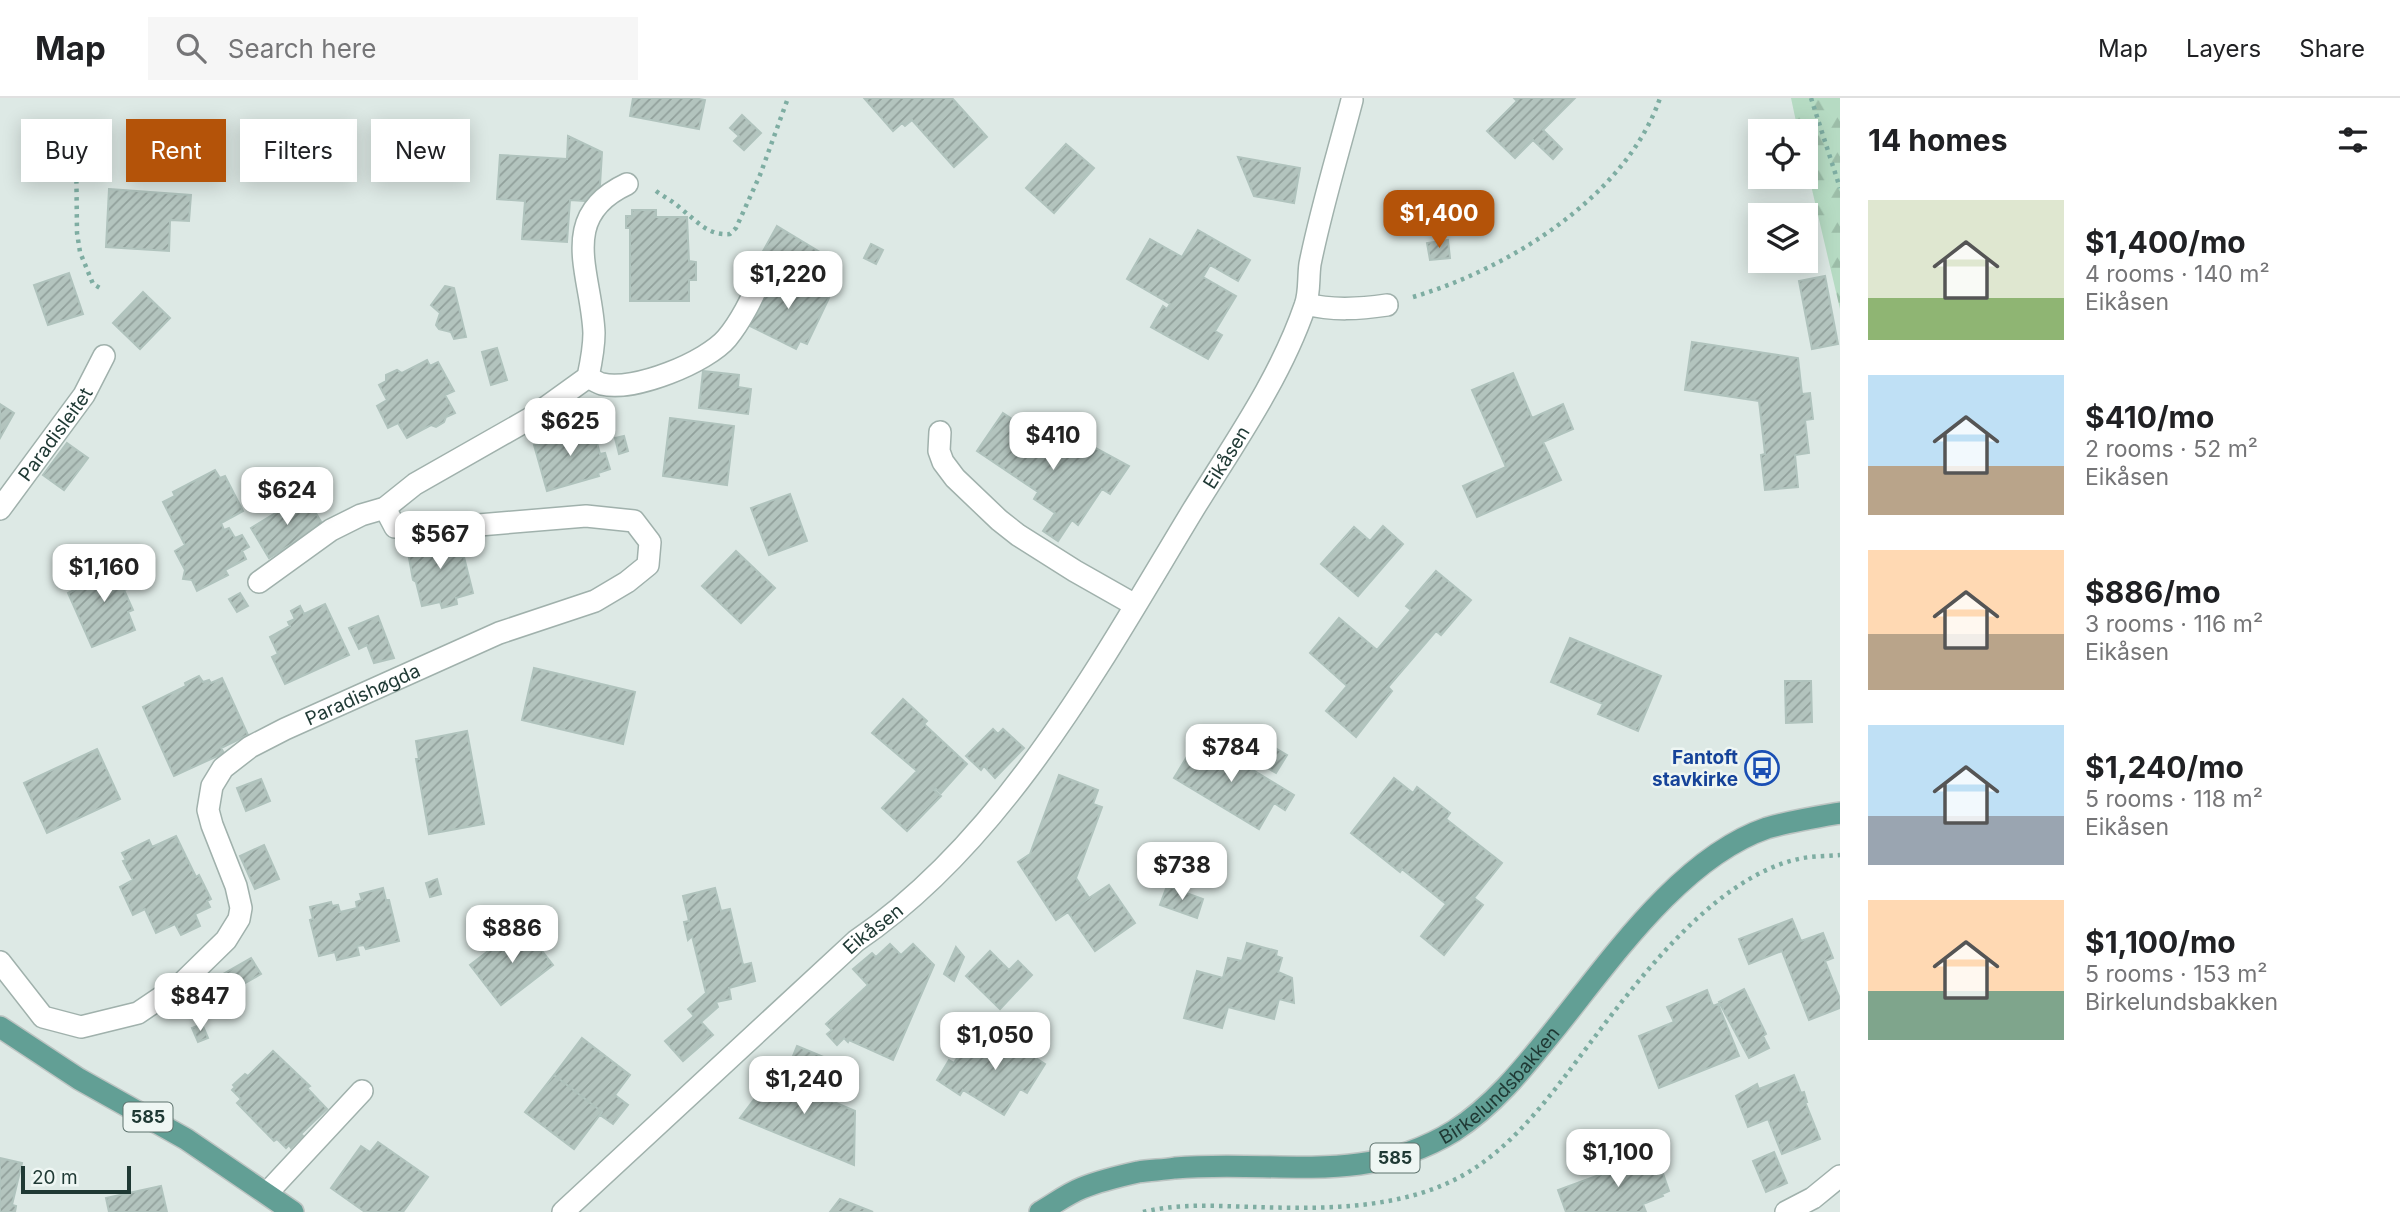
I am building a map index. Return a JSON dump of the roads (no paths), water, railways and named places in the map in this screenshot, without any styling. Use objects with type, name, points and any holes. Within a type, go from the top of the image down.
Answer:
[{"type":"main road","name":"Birkelundsbakken","points":[[1040,1212],[1082,1188],[1139,1172],[1201,1166],[1325,1169],[1393,1158],[1431,1143],[1455,1130],[1492,1103],[1525,1068],[1650,914],[1676,887],[1710,859],[1765,829],[1840,813]]},
{"type":"main road","name":"585","points":[[0,1027],[79,1079],[186,1139],[292,1212]]},
{"type":"street","name":"Eikåsen","points":[[563,1212],[856,941],[881,924],[944,868],[995,812],[1089,681],[1275,375],[1306,304],[1310,266],[1352,99]]},
{"type":"street","points":[[260,582],[331,530],[360,515],[384,508],[415,485],[531,418],[588,377],[594,334],[583,254],[586,224],[588,216],[602,200],[627,184]]},
{"type":"street","points":[[588,377],[603,384],[628,384],[669,373],[698,361],[727,339],[746,310],[760,281]]},
{"type":"street","points":[[1306,304],[1359,309],[1387,305]]},
{"type":"street","name":"Paradisleitet","points":[[0,509],[84,395],[104,356]]},
{"type":"street","points":[[940,432],[939,451],[943,462],[999,520],[1074,571],[1135,605]]},
{"type":"street","name":"Paradishøgda","points":[[0,962],[43,1017],[81,1027],[138,1013],[181,984],[226,940],[239,919],[241,908],[236,886],[208,810],[212,786],[223,768],[250,747],[499,633],[595,601],[627,582],[648,565],[650,542],[634,521],[586,516],[467,526],[394,527],[384,508]]},
{"type":"street","points":[[267,1193],[362,1091]]},
{"type":"street","points":[[1786,1212],[1813,1198],[1840,1176]]},
{"type":"place","name":"Fantoft stavkirke","points":[[1762,768]]}]
